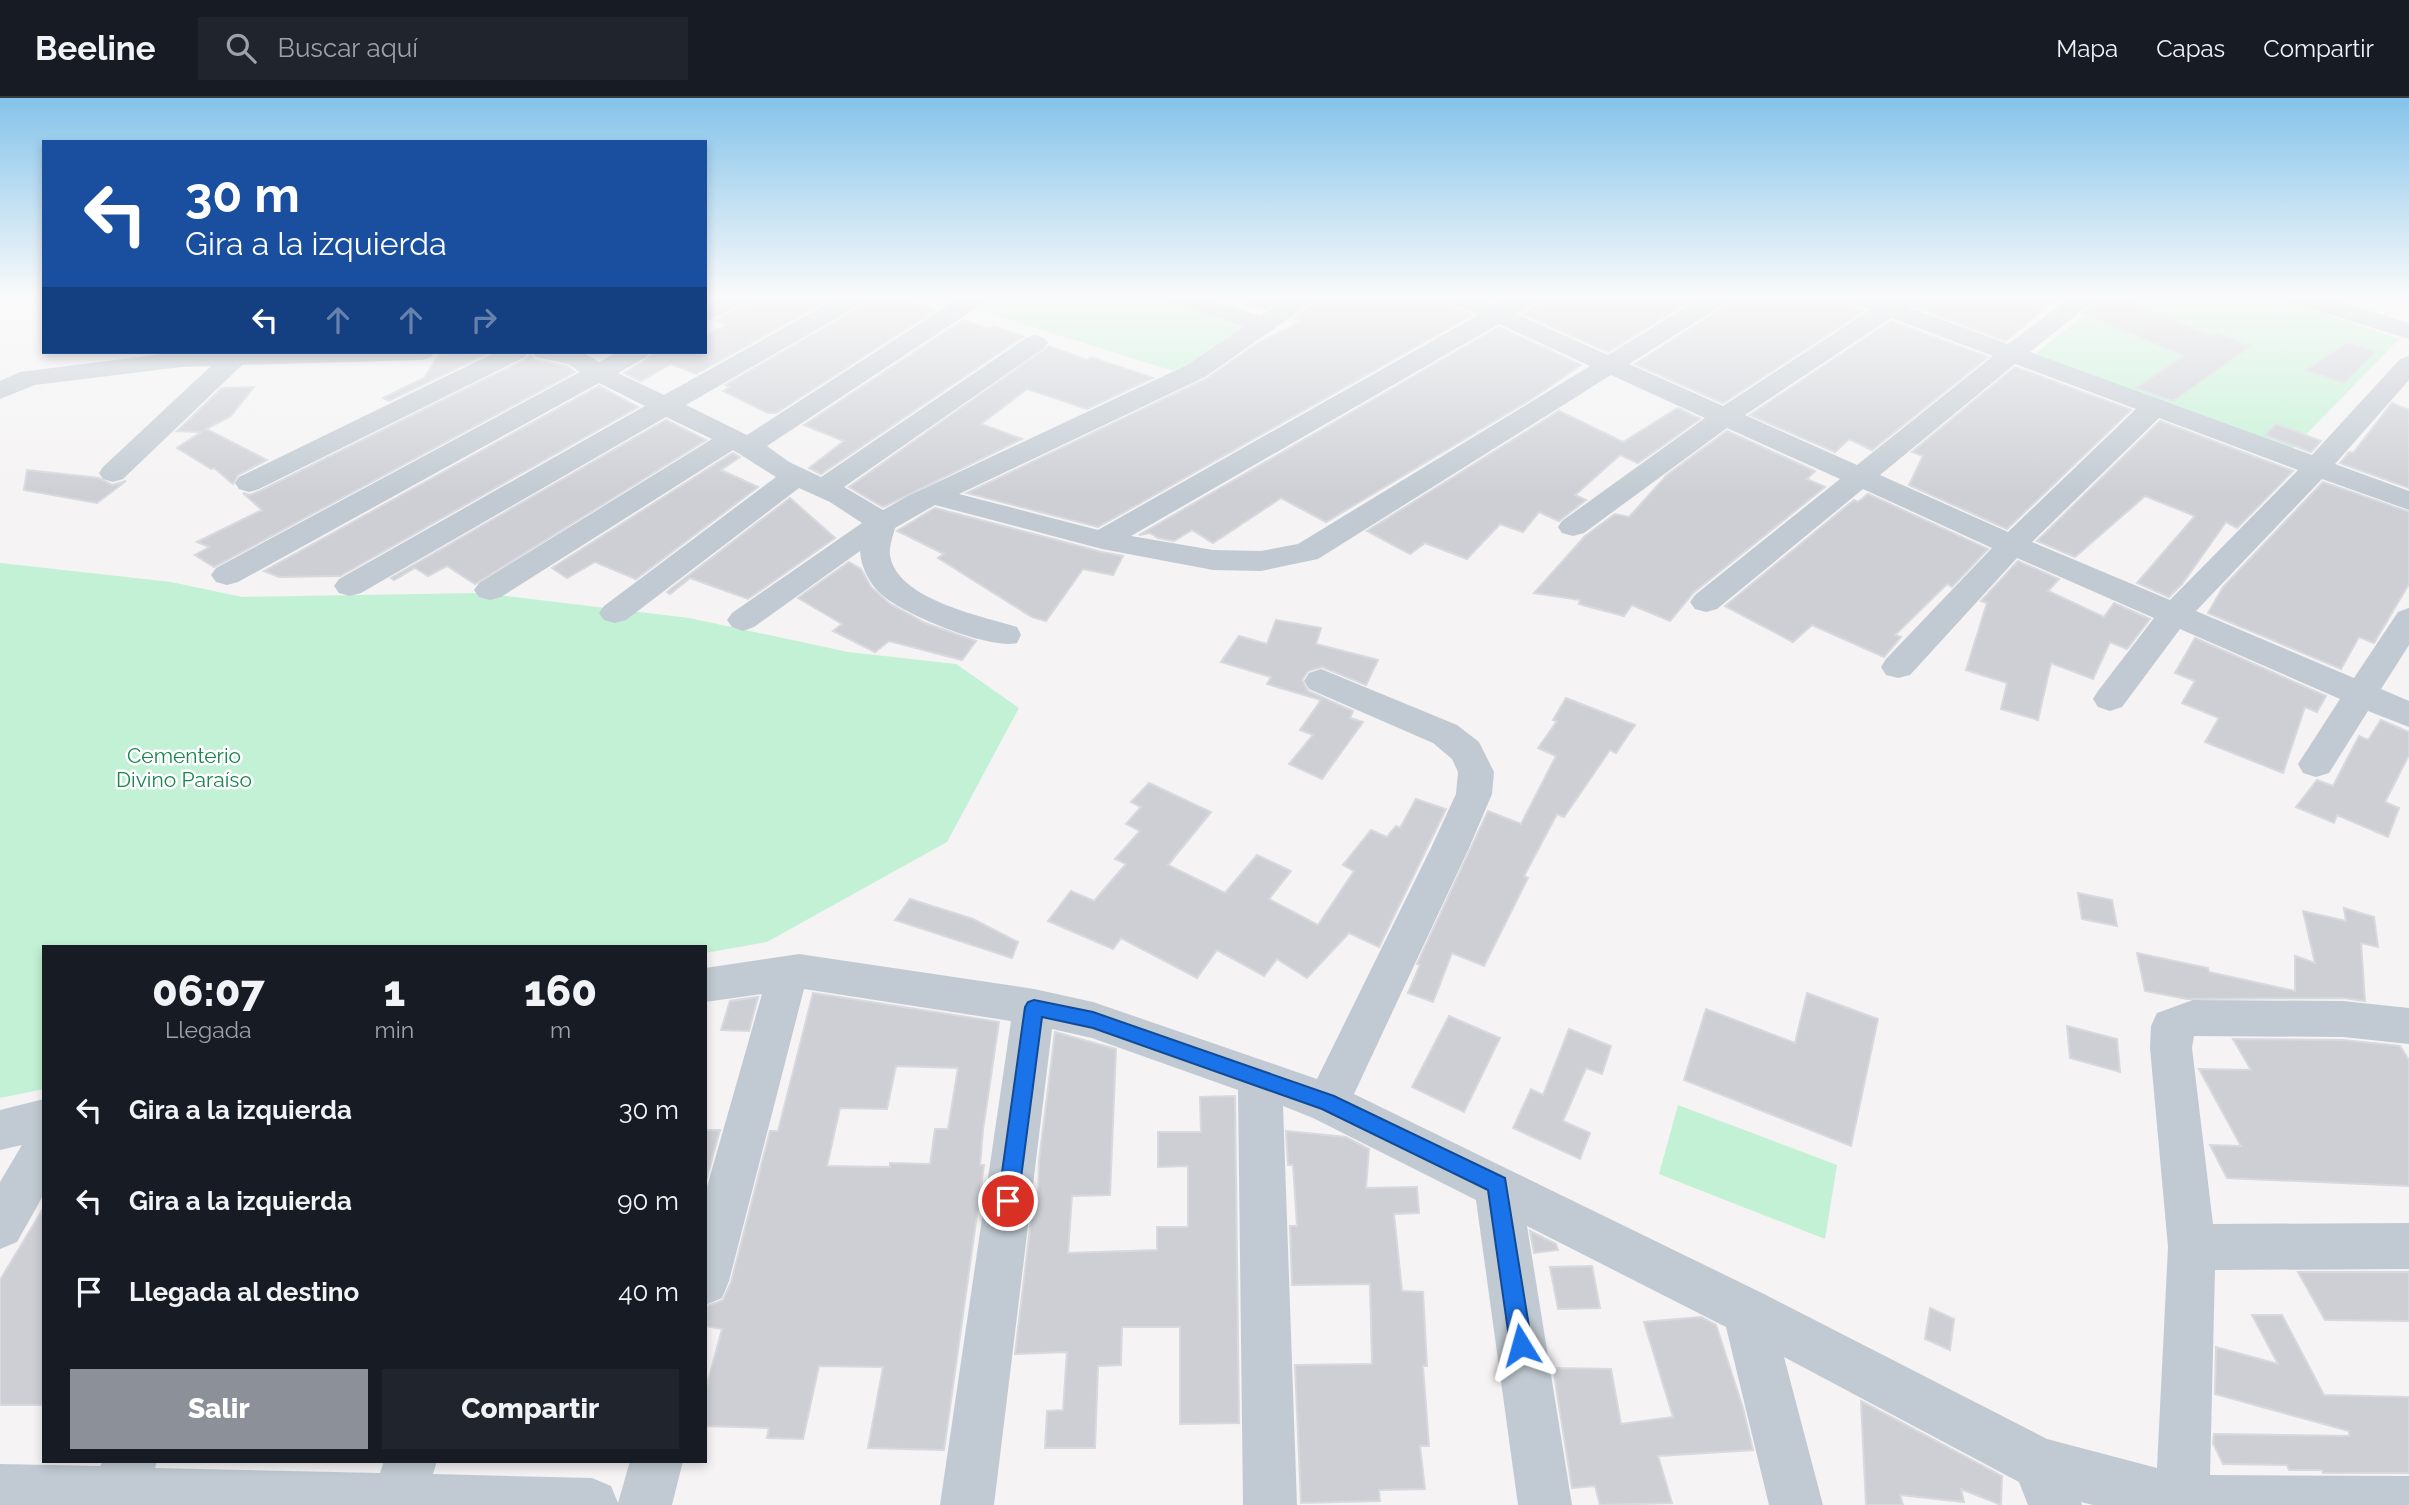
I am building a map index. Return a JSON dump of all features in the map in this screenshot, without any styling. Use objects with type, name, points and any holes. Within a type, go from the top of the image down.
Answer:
[{"type":"street","points":[[0,391],[29,378],[46,364]]},
{"type":"street","points":[[29,378],[131,364]]},
{"type":"street","points":[[113,473],[228,364]]},
{"type":"street","points":[[249,483],[492,364]]},
{"type":"street","points":[[584,364],[840,496],[882,522]]},
{"type":"street","points":[[227,575],[615,364]]},
{"type":"street","points":[[350,586],[737,364]]},
{"type":"street","points":[[490,590],[868,364]]},
{"type":"street","points":[[615,613],[809,482],[1001,364]]},
{"type":"street","points":[[743,620],[838,550],[882,522],[933,495],[1167,386],[1206,364]]},
{"type":"street","points":[[1102,540],[1409,364]]},
{"type":"street","points":[[933,495],[1102,540],[1213,560],[1261,561],[1307,552],[1608,364],[2012,545],[2409,715]]},
{"type":"street","points":[[1573,527],[1724,416],[1804,364]]},
{"type":"street","points":[[1706,602],[1999,364]]},
{"type":"street","points":[[2033,364],[2409,501]]},
{"type":"street","points":[[2110,699],[2174,615],[2316,468],[2409,364]]},
{"type":"street","points":[[1899,667],[2012,545],[2152,408]]},
{"type":"street","points":[[882,522],[875,555],[885,579],[910,602],[1005,635]]},
{"type":"street","points":[[2316,764],[2409,619]]},
{"type":"street","points":[[1321,681],[1445,734],[1466,751],[1476,772],[1474,794],[1455,837],[1328,1102]]},
{"type":"street","points":[[707,985],[799,971],[1034,1007],[1093,1020],[1328,1102],[1747,1311],[2047,1485],[2182,1502],[2409,1503]]},
{"type":"street","points":[[707,1274],[788,972]]},
{"type":"street","points":[[967,1505],[1034,1007]]},
{"type":"street","points":[[2182,1502],[2192,1247],[2171,1048],[2172,1026],[2193,1018],[2343,1018],[2409,1026]]},
{"type":"street","points":[[1260,1079],[1270,1505]]},
{"type":"street","points":[[0,1130],[42,1120]]},
{"type":"street","points":[[0,1226],[42,1153]]},
{"type":"street","points":[[1497,1185],[1545,1505]]},
{"type":"street","points":[[2192,1247],[2409,1245]]},
{"type":"street","points":[[1747,1311],[1796,1505]]},
{"type":"street","points":[[645,1505],[656,1463]]},
{"type":"street","points":[[0,1491],[123,1478],[404,1481],[592,1505]]},
{"type":"green space","points":[[1150,364],[1189,364],[1173,371]]},
{"type":"green space","points":[[2057,364],[2375,364],[2289,452]]},
{"type":"green space","name":"Cementerio Divino Paraíso","points":[[0,563],[171,582],[242,597],[480,593],[689,618],[848,652],[956,664],[1019,708],[947,842],[767,942],[707,953],[707,945],[42,945],[42,1089],[0,1098]]},
{"type":"green space","points":[[1678,1105],[1837,1165],[1825,1239],[1659,1174]]},
{"type":"building","points":[[433,364],[466,364],[389,401],[383,398],[424,378]]},
{"type":"building","points":[[517,364],[555,364],[567,366],[575,372],[214,567],[195,555],[209,547],[197,542],[262,510],[243,493],[250,495]]},
{"type":"building","points":[[639,364],[715,364],[696,374],[671,364],[641,381],[624,373]]},
{"type":"building","points":[[762,364],[853,364],[776,413],[768,413],[723,391],[730,387],[725,385]]},
{"type":"building","points":[[897,364],[983,364],[821,474],[809,468],[844,441],[804,425]]},
{"type":"building","points":[[1024,364],[1111,364],[1153,378],[1087,409],[1027,389],[981,424],[1022,439],[883,507],[849,487]]},
{"type":"building","points":[[1228,364],[1386,364],[1098,527],[967,493],[1206,379]]},
{"type":"building","points":[[1436,364],[1581,365],[1533,398],[1326,522],[1281,498],[1213,543],[1192,530],[1174,541],[1158,538],[1150,533],[1139,535]]},
{"type":"building","points":[[1636,364],[1783,364],[1723,403]]},
{"type":"building","points":[[1827,364],[1980,364],[1872,450],[1849,439],[1835,452],[1750,415]]},
{"type":"building","points":[[2173,364],[2226,364],[2173,401],[2136,388]]},
{"type":"building","points":[[2316,364],[2363,364],[2344,383],[2306,370]]},
{"type":"building","points":[[2015,367],[2131,410],[2007,529],[1909,485],[1923,456],[1912,452]]},
{"type":"building","points":[[599,386],[638,407],[340,576],[279,577],[264,571]]},
{"type":"building","points":[[254,387],[231,416],[206,429],[267,460],[238,475],[233,484],[214,468],[211,469],[177,448],[201,432],[177,431],[222,388]]},
{"type":"building","points":[[2392,403],[2409,410],[2409,488],[2340,463],[2349,452],[2353,453]]},
{"type":"building","points":[[1678,408],[1700,419],[1638,463],[1620,455],[1575,495],[1586,500],[1559,521],[1539,512],[1523,532],[1500,524],[1467,559],[1425,543],[1410,554],[1367,531],[1559,411],[1623,442]]},
{"type":"building","points":[[666,420],[706,440],[475,584],[447,566],[428,576],[415,568],[394,580],[391,578]]},
{"type":"building","points":[[2160,421],[2293,471],[2237,528],[2226,522],[2182,584],[2169,597],[2137,583],[2195,516],[2145,496],[2075,557],[2037,541]]},
{"type":"building","points":[[2276,424],[2321,441],[2311,452],[2265,435]]},
{"type":"building","points":[[1727,431],[1815,471],[1807,479],[1825,487],[1693,593],[1670,621],[1632,605],[1624,616],[1579,604],[1580,600],[1534,593],[1585,536],[1615,514],[1629,517],[1667,475]]},
{"type":"building","points":[[733,453],[740,457],[721,470],[758,487],[636,579],[595,562],[567,578],[552,568]]},
{"type":"building","points":[[27,470],[99,478],[112,485],[126,481],[97,503],[24,490]]},
{"type":"building","points":[[2323,482],[2409,512],[2409,584],[2374,643],[2359,637],[2341,669],[2208,613],[2223,587]]},
{"type":"building","points":[[1868,494],[1988,549],[1952,587],[1947,584],[1895,635],[1901,637],[1884,657],[1812,625],[1793,642],[1725,606],[1854,500],[1858,502]]},
{"type":"building","points":[[790,498],[835,538],[748,599],[690,578],[670,594],[667,592]]},
{"type":"building","points":[[935,508],[1123,556],[1113,575],[1083,569],[1046,621],[1032,617],[938,558],[944,554],[897,531]]},
{"type":"building","points":[[2018,561],[2059,579],[2048,591],[2104,617],[2114,603],[2150,619],[2127,649],[2110,642],[2093,679],[2051,663],[2038,720],[2001,709],[2007,683],[1966,670],[1987,603],[1981,601]]},
{"type":"building","points":[[849,562],[861,569],[871,587],[890,604],[925,623],[976,641],[962,660],[889,641],[875,652],[833,631],[842,624],[798,598]]},
{"type":"building","points":[[1276,620],[1321,628],[1316,644],[1378,660],[1366,685],[1322,667],[1308,671],[1302,680],[1308,691],[1353,711],[1350,718],[1363,722],[1322,779],[1289,764],[1313,735],[1300,730],[1321,700],[1267,684],[1271,677],[1221,662],[1239,636],[1267,644]]},
{"type":"building","points":[[2195,638],[2326,696],[2317,712],[2305,707],[2283,773],[2205,742],[2219,718],[2182,703],[2195,681],[2175,673]]},
{"type":"building","points":[[1566,698],[1635,725],[1616,753],[1610,750],[1564,817],[1557,814],[1524,876],[1528,878],[1484,966],[1452,953],[1433,1002],[1408,993],[1420,965],[1417,964],[1488,811],[1521,824],[1556,756],[1538,748],[1557,721],[1553,720]]},
{"type":"building","points":[[2381,720],[2409,732],[2409,755],[2385,802],[2399,808],[2388,837],[2337,815],[2334,823],[2296,807],[2317,780],[2333,786],[2359,736],[2368,740]]},
{"type":"building","points":[[1149,783],[1211,812],[1168,865],[1225,893],[1257,855],[1291,871],[1269,899],[1318,925],[1354,871],[1343,865],[1371,830],[1387,837],[1396,826],[1400,828],[1416,799],[1446,809],[1379,947],[1349,933],[1307,978],[1277,959],[1264,976],[1217,950],[1197,978],[1121,938],[1113,949],[1048,921],[1071,891],[1094,901],[1126,864],[1115,859],[1140,831],[1126,824],[1141,807],[1131,802]]},
{"type":"building","points":[[2078,893],[2112,900],[2117,926],[2082,919]]},
{"type":"building","points":[[910,899],[973,919],[1018,942],[1012,958],[895,920]]},
{"type":"building","points":[[2344,908],[2374,917],[2378,947],[2361,943],[2365,1001],[2343,998],[2187,999],[2145,991],[2137,953],[2295,991],[2295,956],[2315,963],[2303,911],[2346,921]]},
{"type":"building","points":[[813,993],[999,1022],[983,1130],[980,1165],[984,1165],[944,1450],[868,1448],[883,1367],[819,1366],[803,1439],[767,1438],[769,1428],[707,1426],[707,1385],[722,1329],[707,1326],[707,1306],[723,1300],[731,1282],[770,1131],[778,1131]],"holes":[[[896,1066],[958,1068],[948,1129],[935,1129],[930,1164],[890,1163],[890,1167],[827,1166],[840,1108],[887,1109]]]},
{"type":"building","points":[[1807,993],[1878,1019],[1851,1146],[1684,1080],[1706,1009],[1795,1043]]},
{"type":"building","points":[[758,997],[749,1031],[721,1030],[730,1001]]},
{"type":"building","points":[[1449,1016],[1500,1038],[1464,1112],[1412,1087]]},
{"type":"building","points":[[2067,1026],[2117,1039],[2120,1072],[2070,1058]]},
{"type":"building","points":[[1569,1029],[1611,1046],[1602,1074],[1586,1068],[1563,1121],[1590,1133],[1580,1159],[1513,1128],[1531,1089],[1543,1095]]},
{"type":"building","points":[[1055,1032],[1116,1049],[1110,1195],[1072,1196],[1068,1253],[1157,1250],[1157,1227],[1188,1227],[1188,1166],[1158,1167],[1158,1132],[1201,1132],[1200,1097],[1235,1096],[1239,1423],[1180,1424],[1180,1327],[1122,1327],[1121,1365],[1098,1366],[1095,1448],[1045,1448],[1047,1411],[1063,1410],[1067,1352],[1015,1354],[1033,1203],[1038,1203],[1039,1161]]},
{"type":"building","points":[[2233,1039],[2343,1040],[2400,1046],[2409,1060],[2409,1186],[2227,1178],[2210,1145],[2241,1146],[2199,1069],[2251,1070]]},
{"type":"building","points":[[707,1130],[720,1130],[707,1177]]},
{"type":"building","points":[[1286,1131],[1346,1137],[1369,1149],[1366,1188],[1417,1187],[1419,1213],[1394,1214],[1402,1291],[1423,1292],[1427,1366],[1423,1366],[1429,1446],[1420,1446],[1425,1489],[1379,1490],[1380,1501],[1301,1503],[1295,1365],[1372,1364],[1370,1284],[1292,1285],[1290,1226],[1297,1226],[1293,1165],[1288,1165]]},
{"type":"building","points":[[42,1210],[42,1405],[0,1405],[0,1280]]},
{"type":"building","points":[[1530,1231],[1556,1244],[1558,1250],[1534,1253]]},
{"type":"building","points":[[1592,1266],[1600,1308],[1558,1309],[1550,1267]]},
{"type":"building","points":[[2298,1272],[2409,1272],[2409,1321],[2325,1320]]},
{"type":"building","points":[[1930,1308],[1954,1319],[1950,1350],[1925,1339]]},
{"type":"building","points":[[2252,1315],[2282,1315],[2324,1395],[2409,1397],[2409,1473],[2323,1473],[2322,1470],[2289,1470],[2287,1465],[2223,1464],[2213,1443],[2214,1434],[2349,1436],[2349,1431],[2215,1394],[2216,1347],[2278,1364]]},
{"type":"building","points":[[1701,1317],[1716,1325],[1743,1408],[1753,1450],[1658,1456],[1672,1503],[1600,1505],[1595,1486],[1572,1488],[1553,1368],[1611,1369],[1621,1424],[1673,1417],[1644,1322]]},
{"type":"building","points":[[1861,1401],[2002,1476],[2001,1505],[1961,1489],[1964,1502],[1900,1495],[1903,1505],[1866,1505]]},
{"type":"route","points":[[1008,1201],[1034,1007],[1093,1020],[1328,1102],[1497,1185],[1521,1345]]}]
